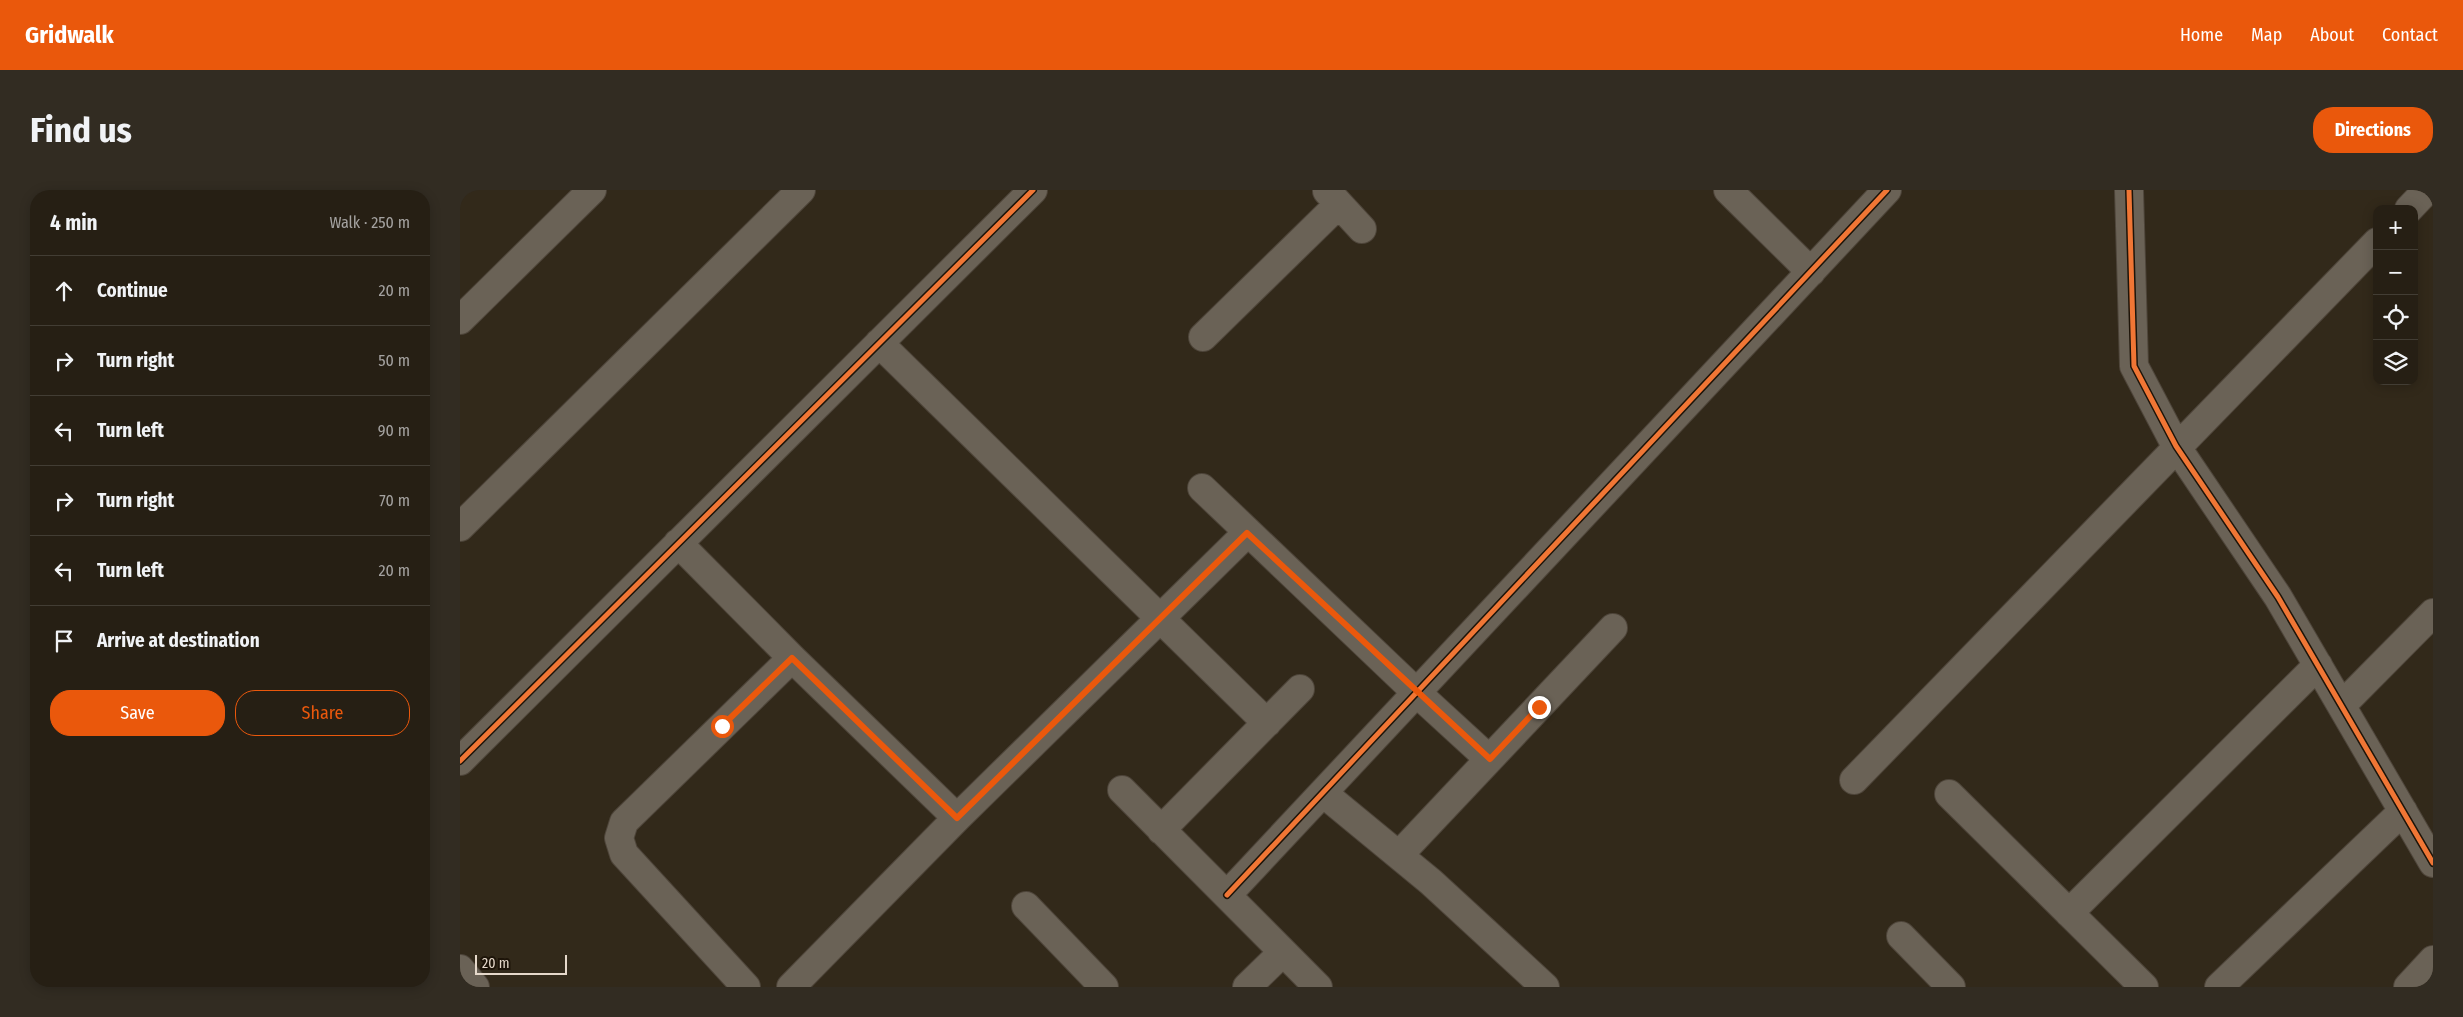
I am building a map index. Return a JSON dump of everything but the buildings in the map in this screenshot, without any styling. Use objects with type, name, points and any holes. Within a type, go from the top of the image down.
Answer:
[{"type":"street","points":[[460,320],[592,190]]},
{"type":"street","points":[[460,527],[801,190]]},
{"type":"street","points":[[460,760],[1032,190]]},
{"type":"street","points":[[1728,190],[1811,272]]},
{"type":"street","points":[[1226,895],[1887,190]]},
{"type":"street","points":[[2129,190],[2134,366],[2176,446],[2278,597],[2433,863]]},
{"type":"street","points":[[2413,205],[2427,190]]},
{"type":"street","points":[[1203,337],[1332,197],[1362,229]]},
{"type":"street","points":[[1854,780],[2176,446],[2373,246]]},
{"type":"street","points":[[879,343],[1267,723]]},
{"type":"street","points":[[1202,488],[1247,533],[1417,693],[1490,759]]},
{"type":"street","points":[[791,987],[957,818],[1247,533]]},
{"type":"street","points":[[678,543],[792,658],[957,818]]},
{"type":"street","points":[[2342,705],[2433,613]]},
{"type":"street","points":[[1399,855],[1613,628]]},
{"type":"street","points":[[746,987],[624,854],[620,838],[624,822],[792,658]]},
{"type":"street","points":[[2069,912],[2318,665]]},
{"type":"street","points":[[1161,830],[1300,689]]},
{"type":"street","points":[[1122,790],[1318,987]]},
{"type":"street","points":[[1323,793],[1431,882],[1545,987]]},
{"type":"street","points":[[1949,794],[2144,987]]},
{"type":"street","points":[[2219,987],[2403,811]]},
{"type":"street","points":[[1026,906],[1104,987]]},
{"type":"street","points":[[1901,936],[1951,987]]},
{"type":"street","points":[[1247,987],[1283,952]]},
{"type":"street","points":[[2408,987],[2433,960]]},
{"type":"street","points":[[460,969],[475,987]]},
{"type":"cycle path","points":[[460,761],[1033,190]]},
{"type":"cycle path","points":[[1227,895],[1887,190]]},
{"type":"cycle path","points":[[2129,190],[2134,366],[2176,446],[2278,597],[2433,863]]},
{"type":"route","points":[[722,726],[792,658],[957,818],[1247,533],[1490,759],[1539,707]]}]
